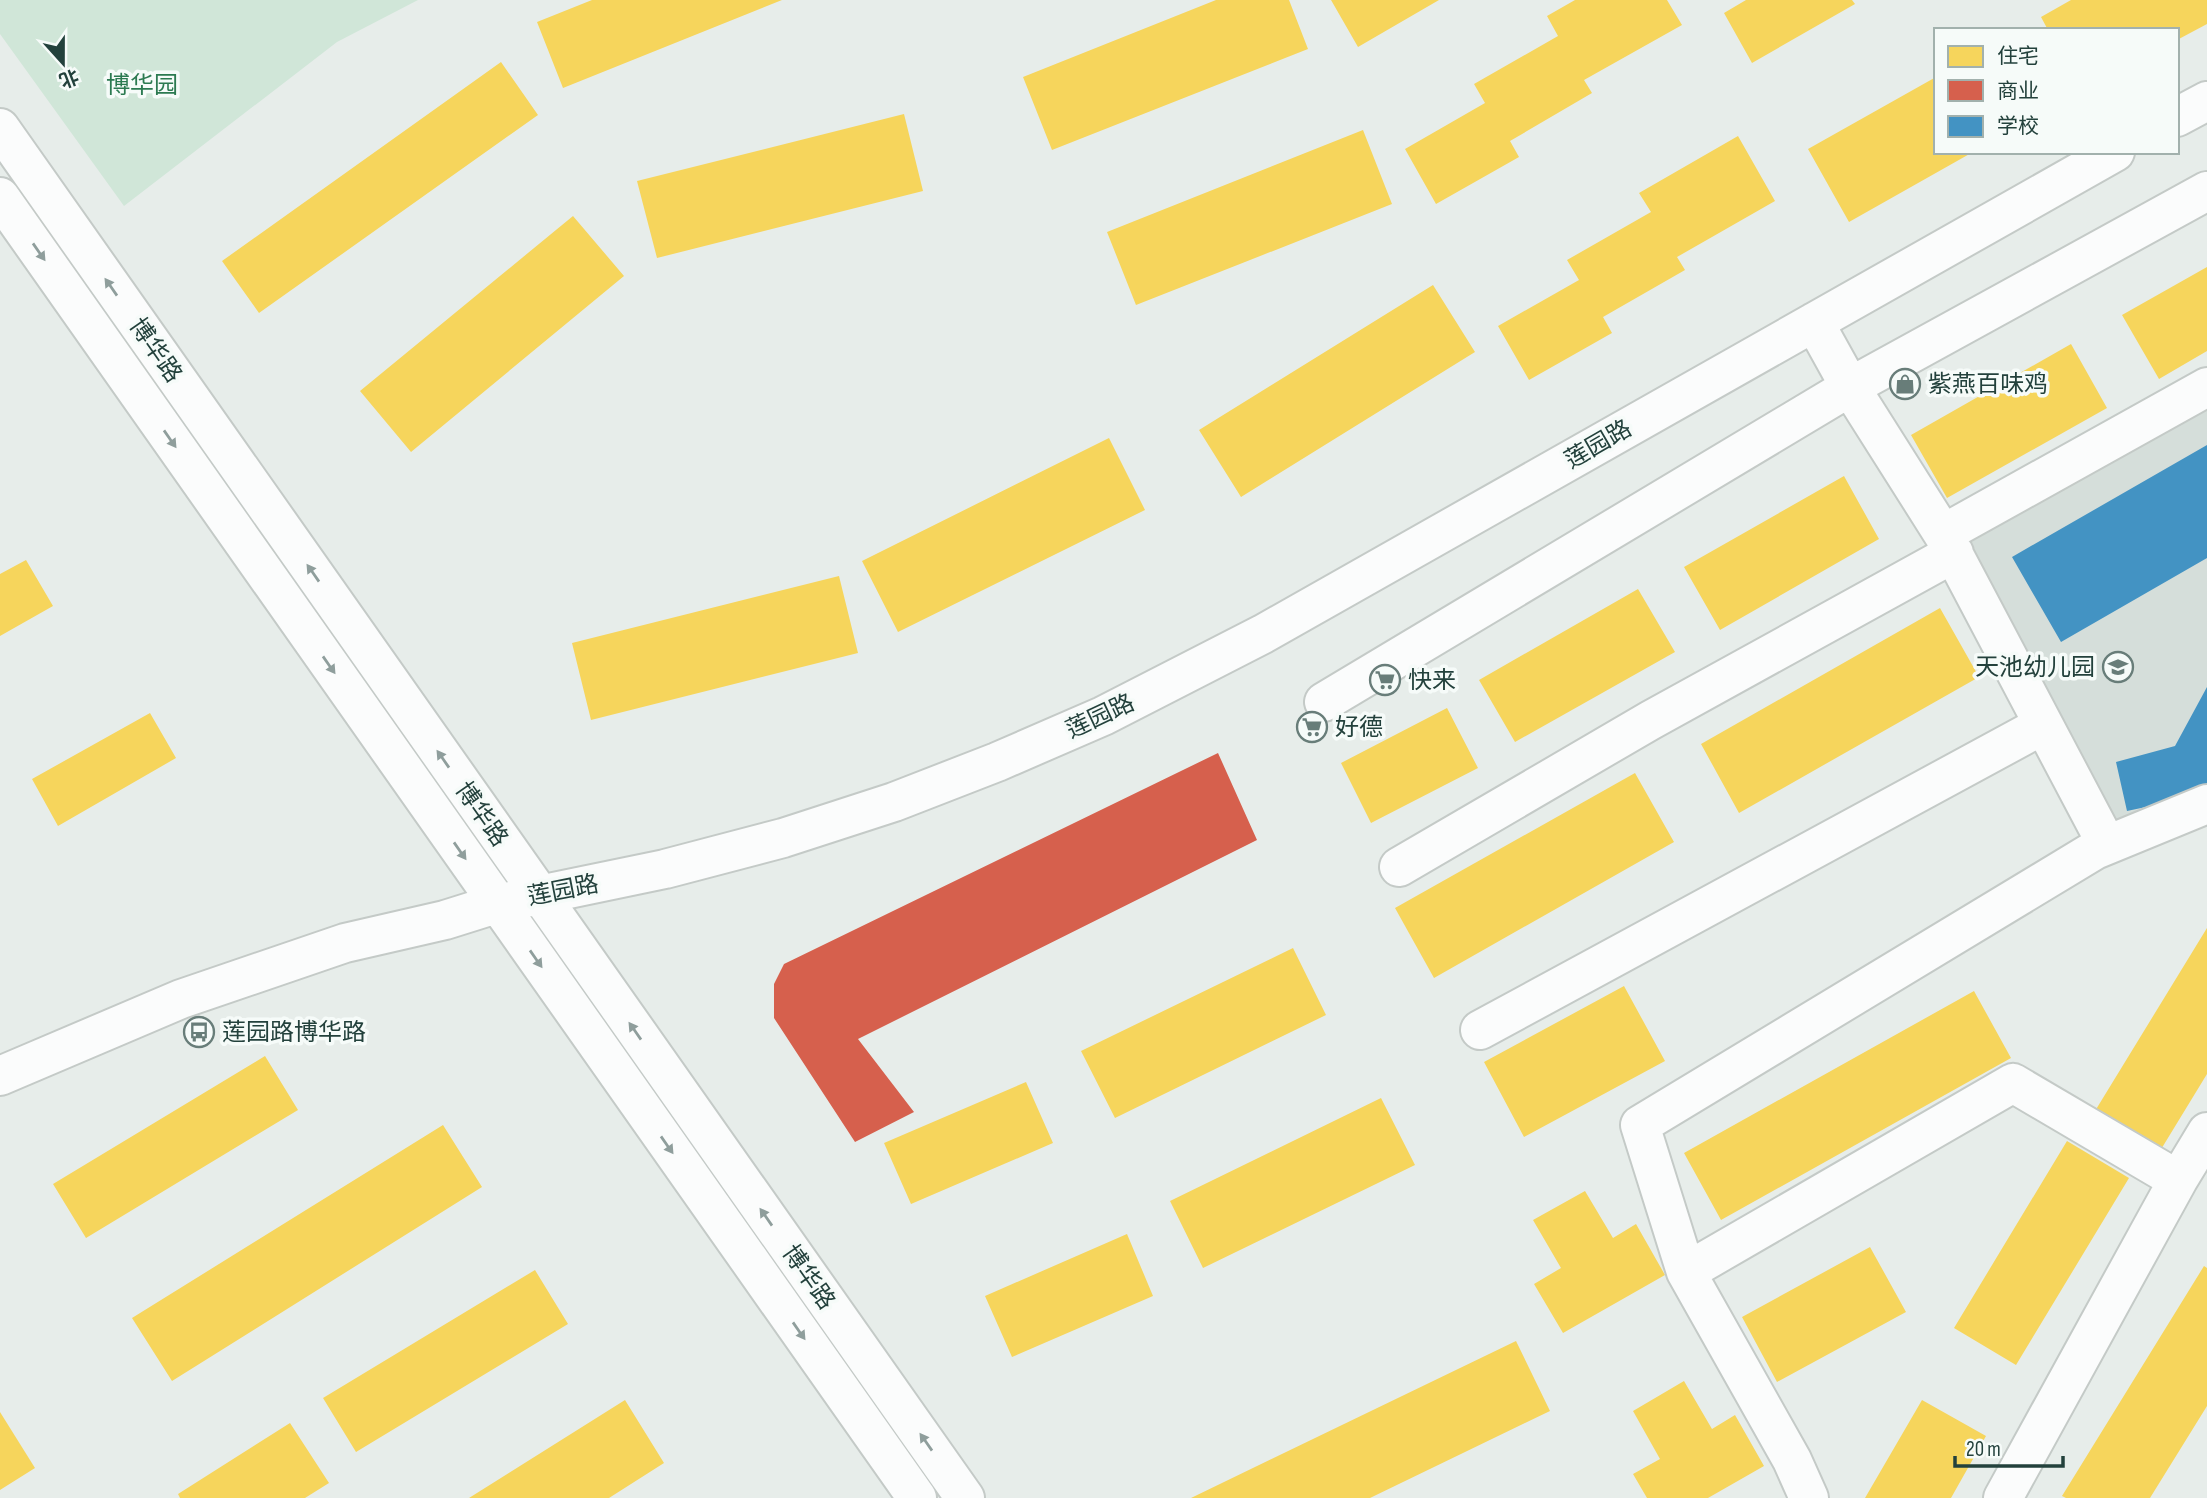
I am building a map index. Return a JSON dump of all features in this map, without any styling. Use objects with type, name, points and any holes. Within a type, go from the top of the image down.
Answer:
[{"type":"street","points":[[2179,116],[2207,101]]},
{"type":"street","name":"博华路","points":[[0,128],[965,1498]]},
{"type":"street","name":"莲园路","points":[[0,1076],[64,1046],[226,983],[345,943],[445,920],[496,904],[665,869],[783,838],[920,792],[1103,716],[1263,634],[2111,154]]},
{"type":"street","points":[[1324,702],[1850,387],[2207,191]]},
{"type":"street","name":"博华路","points":[[0,197],[917,1498]]},
{"type":"street","points":[[1814,321],[1850,387],[1949,544],[2107,845]]},
{"type":"street","points":[[1399,867],[1949,544],[2207,387]]},
{"type":"street","points":[[1480,1030],[2043,725]]},
{"type":"street","points":[[1809,1498],[1792,1460],[1686,1272],[1640,1125],[2107,845],[2207,804]]},
{"type":"street","points":[[1686,1272],[2013,1083],[2178,1181]]},
{"type":"street","points":[[2003,1498],[2207,1132]]},
{"type":"shaded area","name":"天池幼儿园","points":[[2207,404],[2207,794],[2114,833],[1965,541]]},
{"type":"green space","name":"博华园","points":[[0,0],[418,0],[337,42],[124,206],[0,34]]},
{"type":"building: 住宅","points":[[592,0],[782,0],[563,88],[537,22]]},
{"type":"building: 住宅","points":[[1216,0],[1289,0],[1308,49],[1052,150],[1023,77]]},
{"type":"building: 住宅","points":[[1331,0],[1439,0],[1358,47]]},
{"type":"building: 住宅","points":[[1575,0],[1667,0],[1682,25],[1584,80],[1592,93],[1510,141],[1519,157],[1436,204],[1405,149],[1485,103],[1474,84],[1558,36],[1547,16]]},
{"type":"building: 住宅","points":[[1746,0],[1852,0],[1855,4],[1752,63],[1724,13]]},
{"type":"building: 住宅","points":[[2071,0],[2207,0],[2207,24],[2179,39],[2179,28],[2047,28],[2041,17]]},
{"type":"building: 住宅","points":[[501,62],[538,115],[259,313],[222,261]]},
{"type":"building: 住宅","points":[[1934,78],[1934,154],[1969,154],[1849,222],[1808,149]]},
{"type":"building: 住宅","points":[[904,114],[923,191],[657,258],[637,181]]},
{"type":"building: 住宅","points":[[1363,130],[1392,204],[1136,305],[1107,232]]},
{"type":"building: 住宅","points":[[1738,136],[1775,201],[1677,257],[1685,270],[1603,317],[1612,333],[1529,380],[1498,326],[1579,280],[1567,260],[1651,212],[1639,193]]},
{"type":"building: 住宅","points":[[573,216],[624,276],[411,452],[360,391]]},
{"type":"building: 住宅","points":[[2207,267],[2207,351],[2159,379],[2122,315]]},
{"type":"building: 住宅","points":[[1433,285],[1475,352],[1241,497],[1199,430]]},
{"type":"building: 住宅","points":[[2071,344],[2107,408],[1947,498],[1911,435]]},
{"type":"building: 住宅","points":[[1109,438],[1145,510],[898,632],[862,561]]},
{"type":"building: 住宅","points":[[1844,476],[1879,539],[1720,630],[1684,567]]},
{"type":"building: 住宅","points":[[26,560],[53,606],[0,636],[0,574]]},
{"type":"building: 住宅","points":[[839,576],[858,653],[591,720],[572,643]]},
{"type":"building: 住宅","points":[[1638,589],[1675,652],[1515,742],[1479,680]]},
{"type":"building: 住宅","points":[[1940,608],[1979,677],[1739,813],[1701,744]]},
{"type":"building: 住宅","points":[[1447,708],[1478,768],[1371,823],[1341,763]]},
{"type":"building: 住宅","points":[[150,713],[176,758],[58,826],[32,779]]},
{"type":"building: 住宅","points":[[1635,773],[1674,842],[1434,978],[1395,908]]},
{"type":"building: 住宅","points":[[2207,928],[2207,1074],[2160,1151],[2095,1111]]},
{"type":"building: 住宅","points":[[1293,948],[1326,1015],[1115,1118],[1081,1051]]},
{"type":"building: 住宅","points":[[1624,986],[1665,1061],[1524,1137],[1484,1062]]},
{"type":"building: 住宅","points":[[1974,991],[2011,1058],[1721,1220],[1684,1153]]},
{"type":"building: 住宅","points":[[265,1056],[298,1110],[86,1238],[53,1184]]},
{"type":"building: 住宅","points":[[1026,1082],[1053,1143],[911,1204],[884,1143]]},
{"type":"building: 住宅","points":[[1381,1098],[1415,1165],[1203,1268],[1170,1201]]},
{"type":"building: 住宅","points":[[443,1125],[482,1187],[172,1381],[132,1318]]},
{"type":"building: 住宅","points":[[2067,1141],[2129,1178],[2016,1365],[1954,1328]]},
{"type":"building: 住宅","points":[[1585,1191],[1613,1238],[1636,1224],[1665,1275],[1563,1333],[1534,1284],[1561,1268],[1533,1220]]},
{"type":"building: 住宅","points":[[1127,1234],[1153,1296],[1012,1357],[985,1296]]},
{"type":"building: 住宅","points":[[1870,1247],[1906,1312],[1777,1382],[1742,1317]]},
{"type":"building: 住宅","points":[[2204,1266],[2207,1268],[2207,1406],[2150,1498],[2062,1496]]},
{"type":"building: 住宅","points":[[535,1270],[568,1324],[356,1452],[323,1398]]},
{"type":"building: 住宅","points":[[1516,1341],[1550,1411],[1370,1498],[1191,1498]]},
{"type":"building: 住宅","points":[[1684,1381],[1712,1429],[1735,1415],[1764,1466],[1708,1498],[1647,1498],[1633,1474],[1660,1459],[1633,1411]]},
{"type":"building: 住宅","points":[[625,1400],[664,1463],[609,1498],[469,1498]]},
{"type":"building: 住宅","points":[[1922,1400],[1986,1436],[1951,1498],[1865,1498]]},
{"type":"building: 住宅","points":[[0,1412],[35,1468],[0,1490]]},
{"type":"building: 住宅","points":[[290,1423],[329,1483],[305,1498],[180,1498],[178,1494]]},
{"type":"building: 商业","points":[[1218,753],[1257,840],[858,1039],[914,1112],[855,1142],[774,1018],[774,984],[784,964]]},
{"type":"building: 学校","points":[[2207,445],[2207,558],[2061,642],[2012,557]]},
{"type":"building: 学校","points":[[2207,687],[2207,788],[2193,797],[2127,811],[2116,762],[2175,746]]},
{"type":"place","name":"紫燕百味鸡","points":[[1905,384]]},
{"type":"place","name":"天池幼儿园","points":[[2118,667]]},
{"type":"place","name":"快来","points":[[1385,680]]},
{"type":"place","name":"好德","points":[[1312,727]]},
{"type":"place","name":"莲园路博华路","points":[[199,1032]]}]
